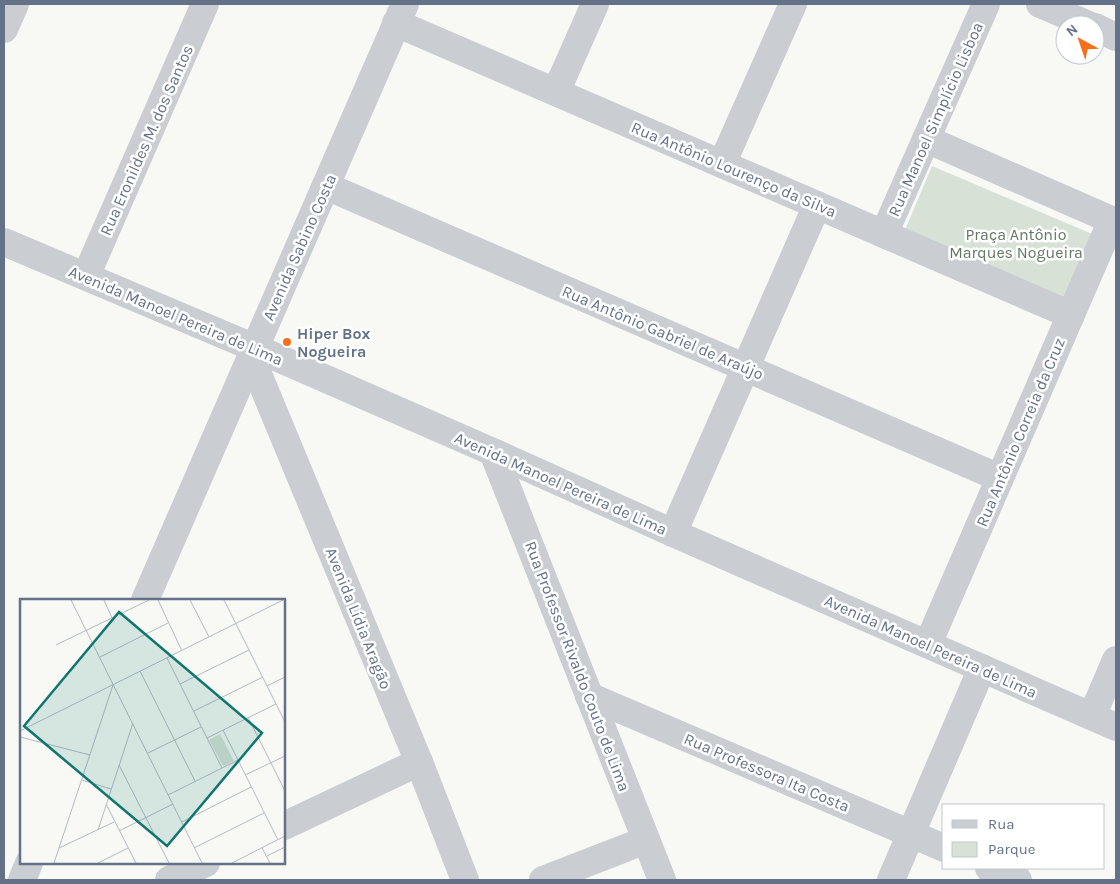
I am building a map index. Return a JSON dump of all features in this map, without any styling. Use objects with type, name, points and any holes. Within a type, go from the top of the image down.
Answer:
[{"type":"street","points":[[4,29],[15,4]]},
{"type":"street","name":"Rua Eronildes M. dos Santos","points":[[86,276],[205,4]]},
{"type":"street","points":[[556,92],[595,4]]},
{"type":"street","points":[[722,164],[792,4]]},
{"type":"street","name":"Rua Manoel Simplício Lisboa","points":[[884,234],[986,4]]},
{"type":"street","points":[[1040,4],[1066,15]]},
{"type":"street","name":"Rua Antônio Lourenço da Silva","points":[[401,13],[556,92],[1071,315]]},
{"type":"street","name":"Avenida Sabino Costa","points":[[144,599],[401,13]]},
{"type":"street","points":[[926,139],[1114,221]]},
{"type":"street","name":"Rua Antônio Gabriel de Araújo","points":[[326,186],[1000,478]]},
{"type":"street","points":[[673,534],[817,205]]},
{"type":"street","name":"Rua Antônio Correia da Cruz","points":[[928,644],[1071,315],[1114,221]]},
{"type":"street","name":"Avenida Manoel Pereira de Lima","points":[[4,242],[86,276],[253,352],[493,452],[673,534],[1104,722]]},
{"type":"street","name":"Avenida Lídia Aragão","points":[[253,352],[465,880]]},
{"type":"street","name":"Rua Professor Rivaldo Couto de Lima","points":[[493,452],[662,880]]},
{"type":"street","points":[[1104,722],[1116,660]]},
{"type":"street","points":[[891,880],[982,668]]},
{"type":"street","name":"Rua Professora Ita Costa","points":[[589,696],[942,847]]},
{"type":"street","points":[[285,826],[419,762]]},
{"type":"street","points":[[543,880],[646,840]]},
{"type":"street","points":[[22,880],[29,864]]},
{"type":"street","points":[[169,880],[204,864]]},
{"type":"street","points":[[991,869],[1018,880]]},
{"type":"green space","name":"Praça Antônio Marques Nogueira","points":[[932,166],[1097,236],[1067,307],[902,237]]},
{"type":"place","name":"Hiper Box Nogueira","points":[[287,342]]}]
